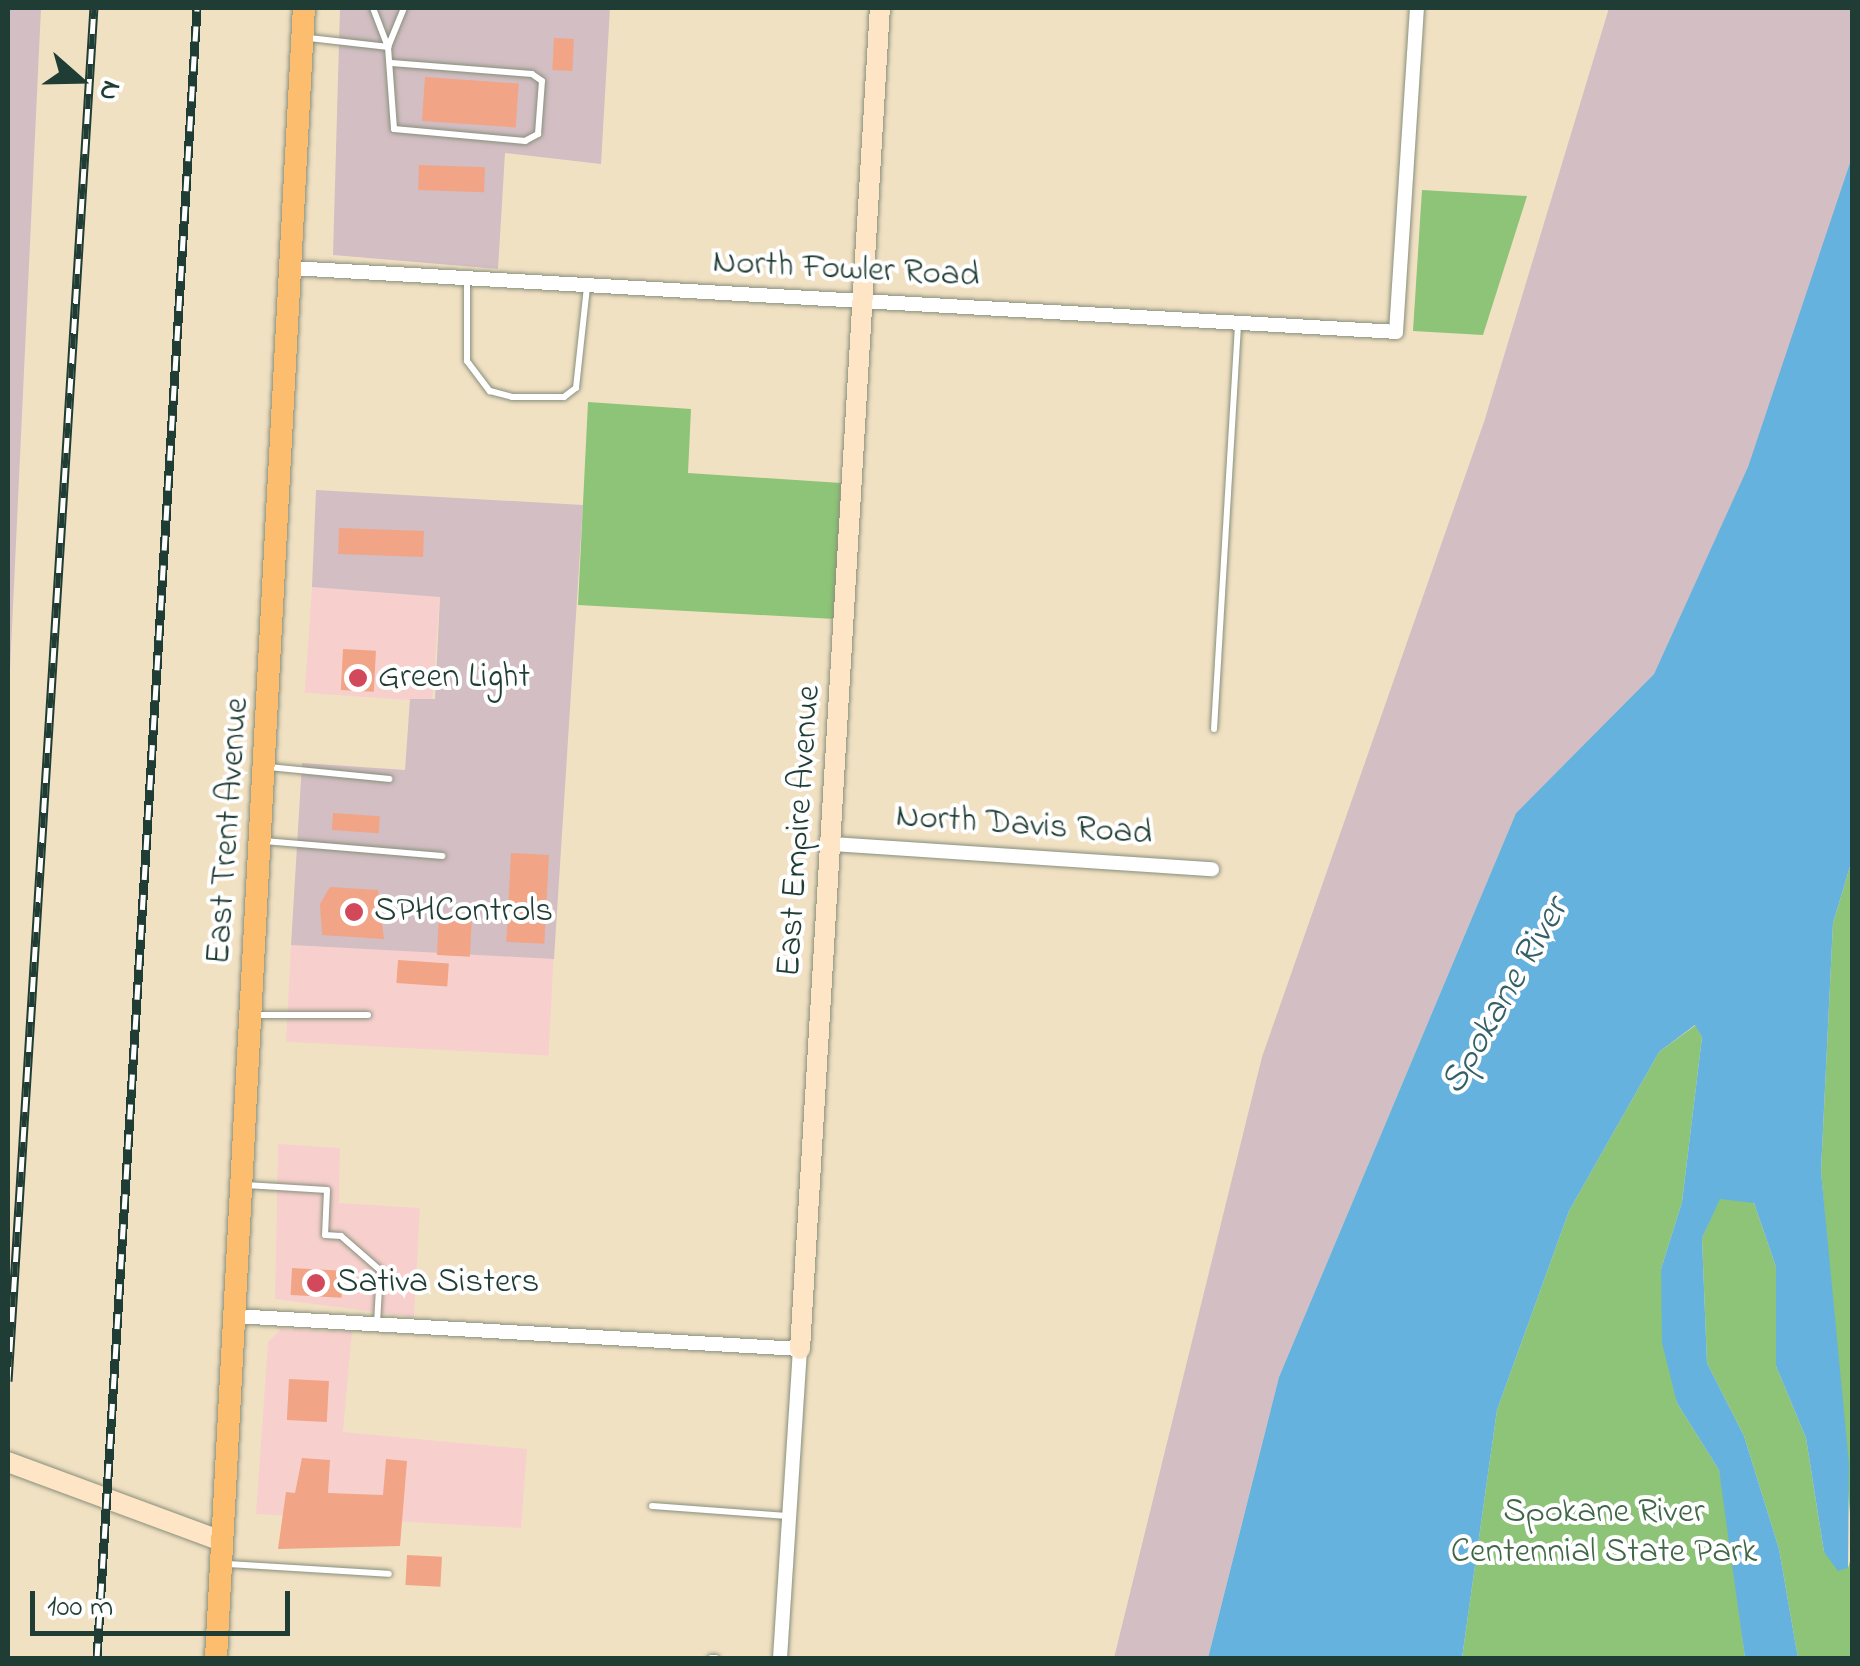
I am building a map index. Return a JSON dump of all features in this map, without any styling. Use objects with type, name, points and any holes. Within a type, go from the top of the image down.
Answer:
[{"type":"main road","name":"East Trent Avenue","points":[[216,1658],[268,766],[304,8]]},
{"type":"street","name":"East Empire Avenue","points":[[780,1658],[880,8]]},
{"type":"street","name":"North Fowler Road","points":[[291,268],[1396,332],[1418,8]]},
{"type":"street","name":"North Davis Road","points":[[832,844],[1212,868]]},
{"type":"street","points":[[234,1316],[800,1349]]},
{"type":"street","points":[[8,1462],[222,1553]]},
{"type":"lane","points":[[372,8],[391,63],[394,129],[525,141],[538,134],[542,82],[532,74],[391,63]]},
{"type":"lane","points":[[388,47],[404,8]]},
{"type":"lane","points":[[303,37],[388,47]]},
{"type":"lane","points":[[467,278],[467,361],[490,391],[512,397],[564,397],[576,388],[586,285]]},
{"type":"lane","points":[[1214,728],[1238,323]]},
{"type":"lane","points":[[268,766],[389,779]]},
{"type":"lane","points":[[263,841],[442,856]]},
{"type":"lane","points":[[252,1015],[368,1014]]},
{"type":"lane","points":[[242,1185],[327,1190],[325,1235],[341,1236],[380,1270],[377,1325]]},
{"type":"lane","points":[[652,1506],[789,1516]]},
{"type":"lane","points":[[222,1553],[389,1574]]},
{"type":"shaded area","points":[[8,8],[41,8],[8,713]]},
{"type":"shaded area","points":[[340,8],[610,8],[601,164],[505,153],[498,269],[333,255]]},
{"type":"shaded area","points":[[1609,8],[1852,8],[1852,157],[1834,217],[1748,468],[1654,674],[1516,813],[1279,1377],[1208,1658],[1114,1658],[1262,1057],[1484,422]]},
{"type":"shaded area","points":[[316,490],[583,505],[554,959],[291,945],[302,763],[405,770],[410,699],[435,699],[440,597],[312,587]]},
{"type":"shaded area","points":[[312,587],[440,596],[432,702],[305,693]]},
{"type":"shaded area","points":[[291,945],[554,959],[549,1056],[286,1042]]},
{"type":"shaded area","points":[[278,1144],[340,1148],[339,1203],[420,1208],[414,1317],[275,1299]]},
{"type":"shaded area","points":[[281,1329],[352,1332],[343,1432],[527,1449],[521,1528],[256,1514],[268,1342]]},
{"type":"green space","points":[[1422,190],[1527,196],[1483,335],[1413,331]]},
{"type":"green space","points":[[588,402],[691,409],[688,473],[841,483],[835,619],[578,605]]},
{"type":"green space","name":"Spokane River Centennial State Park","points":[[1852,860],[1852,1537],[1821,1171],[1833,923]]},
{"type":"green space","name":"Spokane River Centennial State Park","points":[[1696,1025],[1702,1037],[1682,1202],[1661,1269],[1677,1403],[1719,1470],[1745,1658],[1462,1658],[1497,1410],[1569,1211],[1659,1052]]},
{"type":"green space","name":"Spokane River Centennial State Park","points":[[1734,1195],[1754,1203],[1776,1267],[1776,1366],[1806,1438],[1824,1552],[1848,1568],[1852,1555],[1852,1658],[1798,1658],[1779,1549],[1744,1436],[1707,1363],[1702,1238],[1719,1199]]},
{"type":"water","name":"Spokane River","points":[[1852,157],[1852,860],[1833,923],[1821,1171],[1849,1464],[1848,1568],[1838,1571],[1824,1552],[1806,1438],[1776,1366],[1776,1267],[1754,1203],[1720,1199],[1702,1238],[1707,1363],[1744,1436],[1779,1549],[1798,1658],[1745,1658],[1719,1470],[1677,1403],[1662,1343],[1661,1269],[1682,1202],[1702,1037],[1695,1025],[1659,1052],[1569,1211],[1497,1410],[1462,1658],[1208,1658],[1279,1377],[1516,813],[1654,674],[1748,467]]},
{"type":"building","points":[[554,38],[574,39],[572,71],[552,70]]},
{"type":"building","points":[[425,77],[519,84],[516,127],[422,121]]},
{"type":"building","points":[[419,165],[485,167],[484,192],[418,190]]},
{"type":"building","points":[[339,528],[424,531],[423,557],[338,554]]},
{"type":"building","name":"Green Light","points":[[343,649],[376,651],[374,692],[341,690]]},
{"type":"building","points":[[333,813],[380,816],[379,833],[332,830]]},
{"type":"building","points":[[511,853],[549,855],[544,944],[506,942]]},
{"type":"building","name":"SPHControls","points":[[330,887],[378,890],[384,939],[322,935],[320,904]]},
{"type":"building","points":[[439,915],[472,917],[470,957],[437,955]]},
{"type":"building","points":[[398,960],[449,964],[447,987],[396,983]]},
{"type":"building","name":"Sativa Sisters","points":[[292,1268],[343,1271],[342,1298],[291,1295]]},
{"type":"building","points":[[289,1379],[329,1381],[327,1422],[287,1420]]},
{"type":"building","points":[[302,1458],[330,1460],[328,1493],[383,1495],[386,1459],[407,1461],[400,1546],[278,1549],[286,1492],[295,1493]]},
{"type":"building","points":[[407,1555],[442,1557],[440,1587],[405,1585]]},
{"type":"railway","points":[[8,1381],[94,8]]},
{"type":"railway","points":[[97,1658],[197,8]]},
{"type":"place","name":"Green Light","points":[[358,678]]},
{"type":"place","name":"SPHControls","points":[[354,912]]},
{"type":"place","name":"Sativa Sisters","points":[[316,1283]]}]
